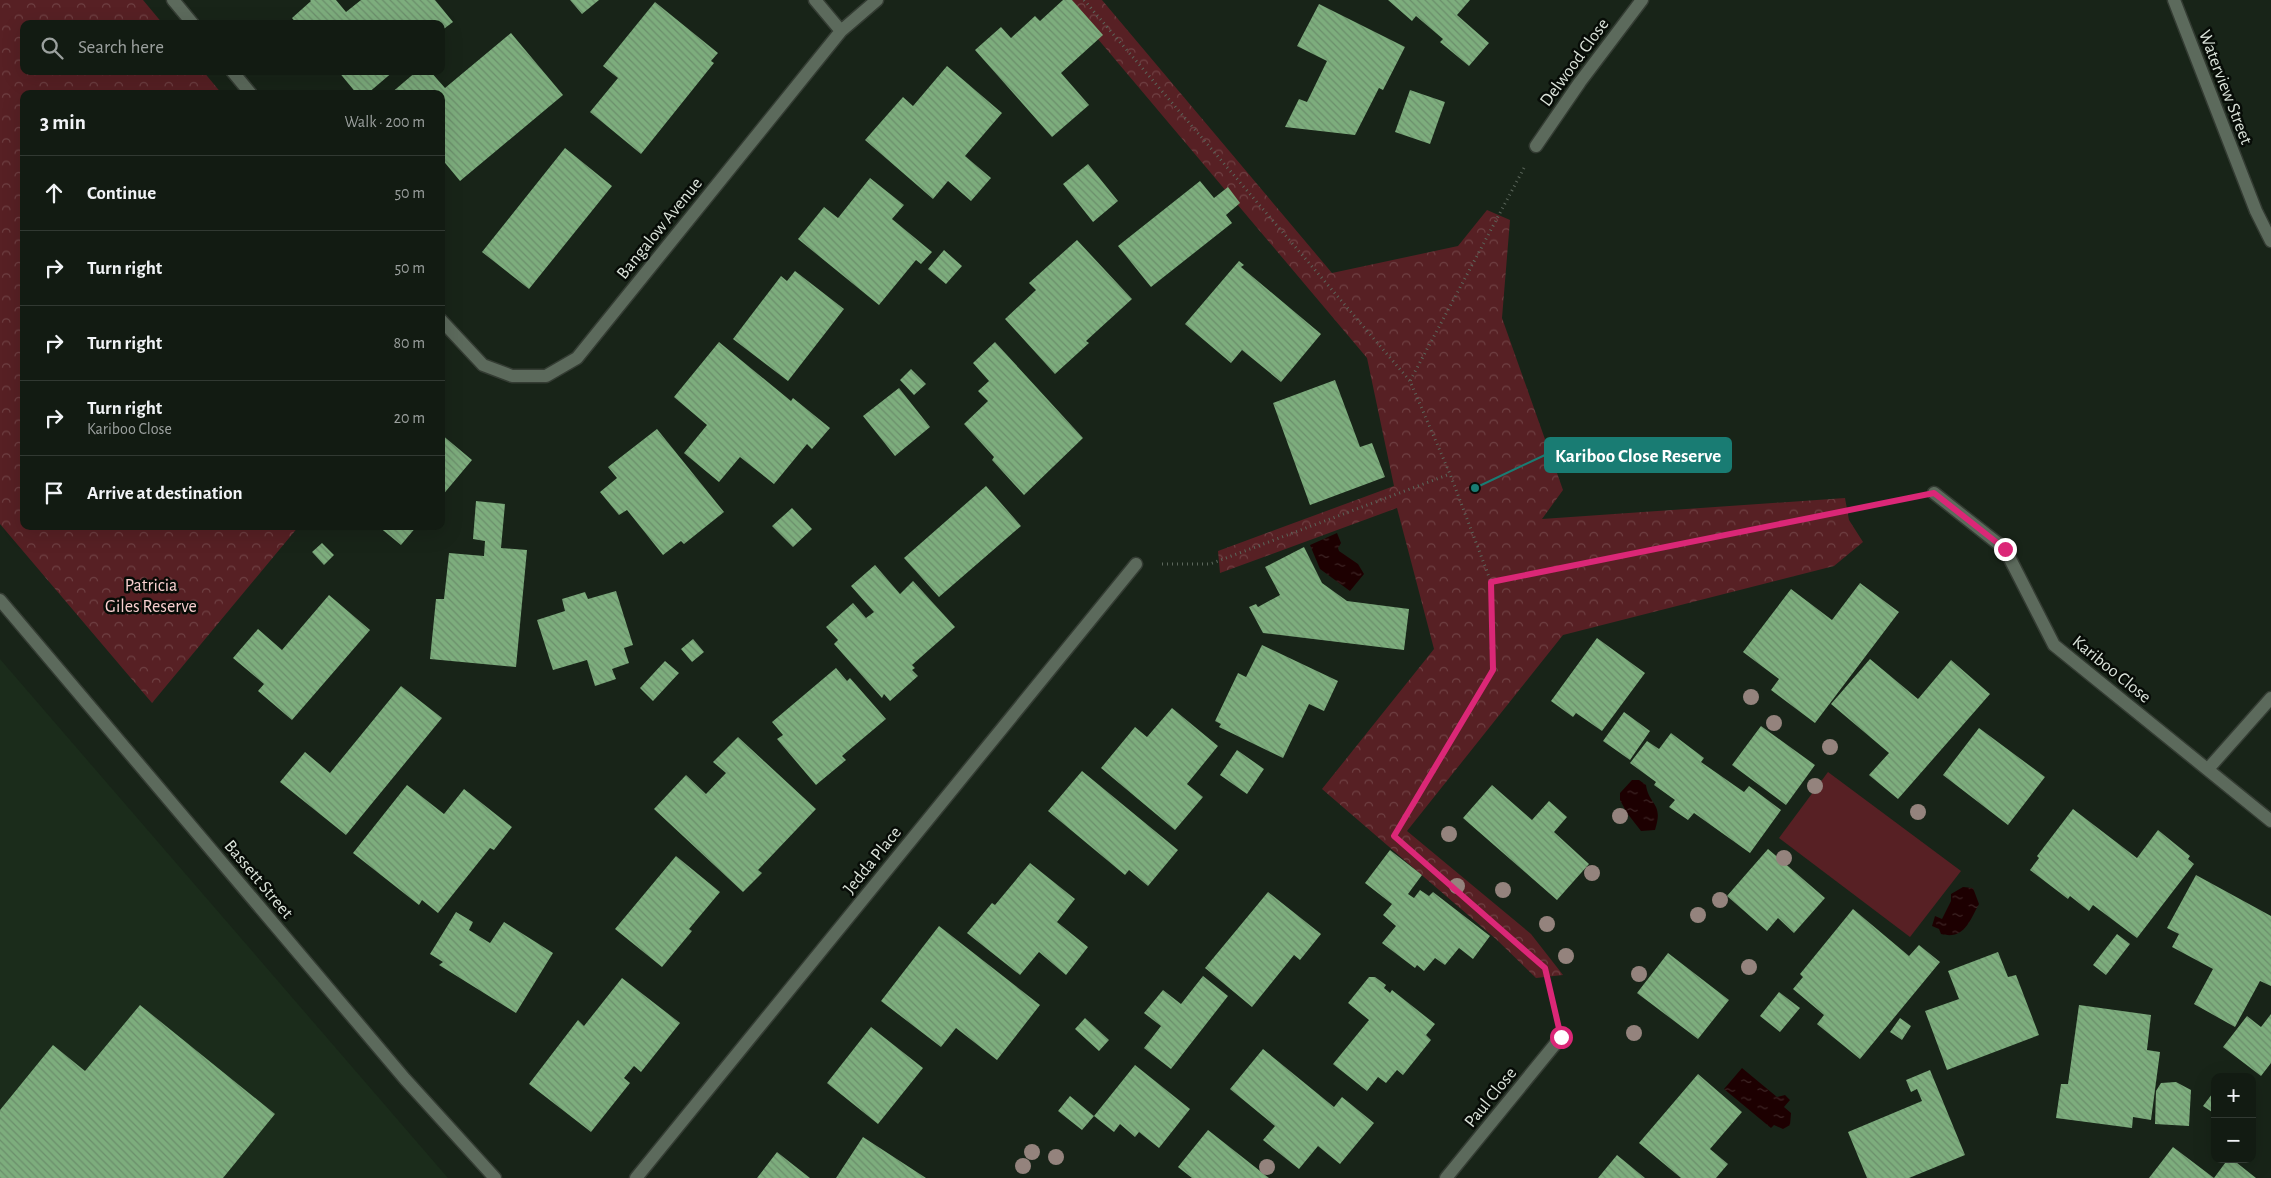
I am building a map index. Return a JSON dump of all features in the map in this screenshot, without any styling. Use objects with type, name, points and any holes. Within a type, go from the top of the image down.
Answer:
[{"type":"street","points":[[173,0],[189,20]]},
{"type":"street","points":[[815,0],[841,31]]},
{"type":"street","name":"Bangalow Avenue","points":[[445,324],[483,365],[512,376],[546,376],[577,358],[841,31],[877,0]]},
{"type":"street","name":"Delwood Close","points":[[1536,146],[1580,82],[1642,0]]},
{"type":"street","name":"Waterview Street","points":[[2174,0],[2256,211],[2271,240]]},
{"type":"street","points":[[235,75],[248,90]]},
{"type":"street","name":"Kariboo Close","points":[[1934,493],[2005,549],[2054,644],[2271,821]]},
{"type":"street","name":"Jedda Place","points":[[636,1178],[1136,564]]},
{"type":"street","name":"Bassett Street","points":[[0,600],[405,1079],[495,1178]]},
{"type":"street","points":[[2208,769],[2271,698]]},
{"type":"street","name":"Paul Close","points":[[1446,1178],[1561,1037]]},
{"type":"path","points":[[1084,0],[1410,381],[1450,474],[1491,582],[1493,670],[1394,836],[1545,968],[1561,1037]]},
{"type":"path","points":[[1410,381],[1536,146]]},
{"type":"path","points":[[1136,564],[1210,564],[1450,474]]},
{"type":"path","points":[[1491,582],[1934,493]]},
{"type":"shaded area","points":[[0,659],[448,1178],[0,1178]]},
{"type":"green space","name":"Patricia Giles Reserve","points":[[0,0],[143,0],[160,20],[20,20],[20,75],[206,75],[219,90],[20,90],[20,530],[296,530],[152,703],[0,524]]},
{"type":"green space","points":[[1065,0],[1102,0],[1332,273],[1458,246],[1487,210],[1510,220],[1502,318],[1563,490],[1542,519],[1845,498],[1849,520],[1863,542],[1834,566],[1563,635],[1407,831],[1531,934],[1563,975],[1536,978],[1497,940],[1322,789],[1434,649],[1397,508],[1220,573],[1218,551],[1394,486],[1367,358]]},
{"type":"green space","points":[[1828,772],[1961,871],[1910,937],[1779,838]]},
{"type":"water","points":[[1337,533],[1341,543],[1338,548],[1339,551],[1358,564],[1364,574],[1350,591],[1320,569],[1310,545]]},
{"type":"water","points":[[1632,780],[1639,780],[1646,785],[1658,814],[1655,830],[1641,831],[1620,800],[1620,793]]},
{"type":"water","points":[[1963,887],[1973,888],[1979,904],[1969,923],[1960,932],[1949,935],[1941,934],[1939,929],[1932,926],[1935,916],[1942,919],[1951,901],[1951,894]]},
{"type":"water","points":[[1742,1068],[1777,1097],[1785,1095],[1790,1100],[1784,1107],[1791,1113],[1790,1125],[1783,1129],[1774,1125],[1771,1128],[1724,1089]]},
{"type":"building","points":[[336,0],[346,12],[361,0],[435,0],[453,22],[445,28],[445,20],[294,20],[292,18],[311,1]]},
{"type":"building","points":[[570,0],[599,0],[582,14]]},
{"type":"building","points":[[1063,0],[1072,0],[1103,35],[1061,73],[1089,105],[1052,137],[975,50],[1001,27],[1011,38],[1035,16],[1040,21]]},
{"type":"building","points":[[1388,0],[1470,0],[1457,15],[1489,43],[1469,66],[1440,42],[1443,39],[1416,16],[1412,21]]},
{"type":"building","points":[[655,2],[718,53],[711,61],[714,63],[641,154],[590,112],[618,78],[603,66]]},
{"type":"building","points":[[1319,4],[1405,47],[1383,90],[1379,88],[1355,135],[1285,127],[1299,99],[1307,102],[1327,61],[1297,46]]},
{"type":"building","points":[[511,33],[563,95],[460,181],[445,163],[445,90],[395,90],[412,75],[434,75],[445,88]]},
{"type":"building","points":[[947,66],[1002,113],[965,156],[991,178],[971,201],[948,181],[933,199],[865,140],[903,97],[913,106]]},
{"type":"building","points":[[341,75],[389,75],[372,90],[354,90]]},
{"type":"building","points":[[1410,90],[1445,102],[1430,144],[1395,132]]},
{"type":"building","points":[[565,148],[612,186],[529,289],[482,252]]},
{"type":"building","points":[[1088,164],[1118,201],[1093,222],[1063,184]]},
{"type":"building","points":[[870,178],[904,205],[892,219],[932,252],[921,264],[916,260],[879,305],[798,239],[824,207],[838,218]]},
{"type":"building","points":[[1200,181],[1214,198],[1228,187],[1240,203],[1226,215],[1232,223],[1151,287],[1118,246]]},
{"type":"building","points":[[1077,240],[1132,299],[1086,341],[1089,343],[1055,374],[1005,319],[1036,290],[1029,283]]},
{"type":"building","points":[[944,250],[962,266],[946,284],[928,269]]},
{"type":"building","points":[[1239,261],[1244,265],[1241,267],[1321,334],[1281,382],[1242,350],[1231,363],[1185,324]]},
{"type":"building","points":[[795,271],[844,309],[788,381],[733,339],[781,276],[787,281]]},
{"type":"building","points":[[719,342],[791,401],[793,398],[830,428],[812,449],[807,444],[774,484],[740,457],[719,482],[684,453],[707,425],[674,397]]},
{"type":"building","points":[[995,342],[1083,438],[1024,495],[992,460],[994,457],[964,424],[988,401],[978,391],[989,381],[973,363]]},
{"type":"building","points":[[911,369],[926,384],[914,395],[900,380]]},
{"type":"building","points":[[1335,380],[1360,447],[1372,443],[1385,477],[1310,505],[1273,403]]},
{"type":"building","points":[[899,388],[930,427],[895,456],[863,416]]},
{"type":"building","points":[[657,429],[724,512],[684,544],[681,541],[663,555],[627,510],[619,515],[600,492],[617,478],[608,467]]},
{"type":"building","points":[[445,437],[472,460],[445,492]]},
{"type":"building","points":[[986,486],[1021,526],[939,597],[904,558]]},
{"type":"building","points":[[476,501],[505,504],[501,548],[527,550],[516,667],[430,659],[436,599],[444,599],[449,553],[484,556],[485,541],[473,539]]},
{"type":"building","points":[[792,508],[812,529],[793,547],[772,526]]},
{"type":"building","points":[[383,530],[414,530],[401,545]]},
{"type":"building","points":[[322,543],[334,555],[324,565],[312,552]]},
{"type":"building","points":[[1304,547],[1322,583],[1347,601],[1409,609],[1404,650],[1263,633],[1249,607],[1256,604],[1258,607],[1280,595],[1265,567]]},
{"type":"building","points":[[875,565],[900,594],[913,581],[955,627],[912,665],[915,668],[912,670],[918,676],[890,701],[884,694],[882,698],[834,644],[838,640],[826,627],[853,603],[866,618],[874,612],[851,586]]},
{"type":"building","points":[[1860,583],[1899,612],[1815,723],[1771,690],[1779,679],[1743,652],[1791,589],[1832,620]]},
{"type":"building","points":[[616,591],[633,645],[624,648],[629,663],[612,669],[616,679],[595,686],[587,660],[553,670],[537,620],[565,611],[562,599],[585,592],[588,599]]},
{"type":"building","points":[[329,595],[370,630],[292,720],[258,691],[264,684],[233,658],[258,629],[282,650]]},
{"type":"building","points":[[1597,638],[1645,673],[1602,731],[1576,713],[1573,717],[1551,701]]},
{"type":"building","points":[[693,639],[704,652],[692,662],[681,649]]},
{"type":"building","points":[[1262,645],[1338,681],[1324,711],[1309,704],[1283,758],[1219,727],[1221,724],[1215,721],[1238,673],[1246,677]]},
{"type":"building","points":[[1870,659],[1918,699],[1951,660],[1990,694],[1898,799],[1869,775],[1889,753],[1831,704]]},
{"type":"building","points":[[665,661],[679,673],[653,701],[640,688]]},
{"type":"building","points":[[836,668],[847,681],[850,678],[886,719],[842,756],[846,760],[816,785],[777,739],[783,735],[772,722]]},
{"type":"building","points":[[401,686],[442,718],[346,835],[280,782],[305,752],[330,773]]},
{"type":"building","points":[[1172,708],[1218,746],[1187,784],[1203,797],[1175,830],[1101,768],[1135,727],[1147,737]]},
{"type":"building","points":[[1624,712],[1650,731],[1630,760],[1603,741]]},
{"type":"building","points":[[1761,726],[1815,765],[1786,805],[1732,765]]},
{"type":"building","points":[[1979,728],[2045,777],[2008,825],[1943,775]]},
{"type":"building","points":[[1671,733],[1704,758],[1701,762],[1744,792],[1749,786],[1781,810],[1750,853],[1694,813],[1688,820],[1669,807],[1675,800],[1654,785],[1656,782],[1630,763],[1647,741],[1659,749]]},
{"type":"building","points":[[738,737],[816,809],[758,870],[762,873],[743,892],[654,809],[686,775],[706,794],[726,773],[713,762]]},
{"type":"building","points":[[1237,750],[1264,769],[1247,794],[1220,775]]},
{"type":"building","points":[[1082,771],[1178,850],[1148,886],[1129,870],[1125,875],[1048,811]]},
{"type":"building","points":[[407,785],[444,814],[464,789],[512,827],[494,850],[490,848],[438,913],[422,900],[419,905],[353,853]]},
{"type":"building","points":[[1492,785],[1532,820],[1549,801],[1567,817],[1554,832],[1589,864],[1557,900],[1463,818]]},
{"type":"building","points":[[2073,809],[2137,858],[2158,830],[2190,856],[2188,859],[2194,864],[2137,938],[2093,905],[2089,911],[2070,896],[2068,899],[2030,870],[2039,858],[2037,856]]},
{"type":"building","points":[[1768,849],[1825,898],[1794,933],[1778,918],[1767,931],[1727,896]]},
{"type":"building","points":[[1390,850],[1422,875],[1408,894],[1414,898],[1420,890],[1429,896],[1433,892],[1490,936],[1473,959],[1459,948],[1445,965],[1435,958],[1424,971],[1417,965],[1415,968],[1382,943],[1396,926],[1383,915],[1392,904],[1365,883]]},
{"type":"building","points":[[676,856],[720,892],[689,929],[692,931],[662,967],[615,929]]},
{"type":"building","points":[[1030,863],[1075,899],[1057,922],[1088,947],[1066,975],[1039,952],[1020,975],[967,933],[992,903],[995,905]]},
{"type":"building","points":[[2196,875],[2271,916],[2271,986],[2260,981],[2235,1027],[2194,1004],[2213,969],[2172,947],[2179,934],[2167,928]]},
{"type":"building","points":[[1268,892],[1321,934],[1300,960],[1294,955],[1252,1007],[1205,968]]},
{"type":"building","points":[[1853,909],[1909,956],[1919,945],[1940,962],[1860,1059],[1817,1024],[1824,1015],[1793,989],[1803,977],[1800,974]]},
{"type":"building","points":[[456,912],[473,922],[469,930],[490,943],[504,922],[553,953],[516,1013],[439,965],[443,962],[430,954]]},
{"type":"building","points":[[939,926],[1040,1005],[997,1060],[956,1028],[941,1047],[881,1001]]},
{"type":"building","points":[[2117,934],[2130,944],[2106,975],[2093,965]]},
{"type":"building","points":[[1998,952],[2008,977],[2016,975],[2039,1035],[1947,1070],[1925,1011],[1959,999],[1948,971]]},
{"type":"building","points":[[1668,953],[1729,1000],[1698,1039],[1637,993]]},
{"type":"building","points":[[1203,976],[1228,996],[1171,1069],[1144,1048],[1161,1026],[1144,1013],[1163,990],[1181,1004]]},
{"type":"building","points":[[1369,977],[1375,977],[1386,985],[1384,988],[1390,993],[1392,990],[1435,1024],[1426,1035],[1431,1040],[1403,1075],[1397,1070],[1386,1083],[1378,1077],[1367,1091],[1333,1064],[1369,1020],[1348,1003]]},
{"type":"building","points":[[622,978],[680,1023],[641,1072],[634,1066],[624,1078],[630,1083],[591,1132],[529,1084],[578,1020],[584,1026]]},
{"type":"building","points":[[1779,992],[1800,1008],[1780,1032],[1760,1016]]},
{"type":"building","points":[[140,1005],[275,1114],[223,1178],[0,1178],[0,1110],[53,1045],[85,1071]]},
{"type":"building","points":[[2079,1005],[2151,1015],[2147,1050],[2160,1052],[2151,1120],[2133,1117],[2132,1128],[2056,1118],[2061,1084],[2068,1084]]},
{"type":"building","points":[[2271,1014],[2271,1063],[2261,1076],[2223,1047],[2247,1016],[2261,1027]]},
{"type":"building","points":[[1085,1018],[1109,1040],[1099,1051],[1075,1029]]},
{"type":"building","points":[[1900,1018],[1911,1026],[1902,1040],[1890,1032]]},
{"type":"building","points":[[871,1027],[923,1068],[878,1124],[827,1083]]},
{"type":"building","points":[[1263,1049],[1334,1107],[1342,1097],[1374,1123],[1340,1164],[1318,1146],[1299,1169],[1263,1140],[1275,1126],[1230,1089]]},
{"type":"building","points":[[1135,1065],[1190,1109],[1159,1148],[1139,1132],[1135,1137],[1120,1124],[1114,1132],[1094,1116]]},
{"type":"building","points":[[1930,1070],[1965,1155],[1909,1178],[1867,1178],[1848,1132],[1922,1101],[1917,1089],[1911,1092],[1906,1080]]},
{"type":"building","points":[[1698,1074],[1742,1112],[1710,1149],[1728,1164],[1716,1178],[1681,1178],[1639,1143]]},
{"type":"building","points":[[2176,1082],[2191,1090],[2189,1126],[2155,1124],[2156,1091],[2161,1083]]},
{"type":"building","points":[[2211,1095],[2211,1111],[2203,1106]]},
{"type":"building","points":[[1070,1096],[1094,1116],[1082,1130],[1058,1111]]},
{"type":"building","points":[[1208,1130],[1269,1178],[1192,1178],[1178,1167]]},
{"type":"building","points":[[863,1137],[926,1178],[836,1178]]},
{"type":"building","points":[[2173,1147],[2214,1178],[2149,1178]]},
{"type":"building","points":[[777,1152],[810,1178],[757,1178]]},
{"type":"building","points":[[1617,1155],[1645,1178],[1598,1178]]},
{"type":"building","points":[[2225,1163],[2237,1163],[2256,1178],[2214,1178]]},
{"type":"place","name":"Kariboo Close Reserve","points":[[1475,488]]},
{"type":"route","points":[[1561,1037],[1545,968],[1394,836],[1493,670],[1491,582],[1934,493],[2005,549]]}]
